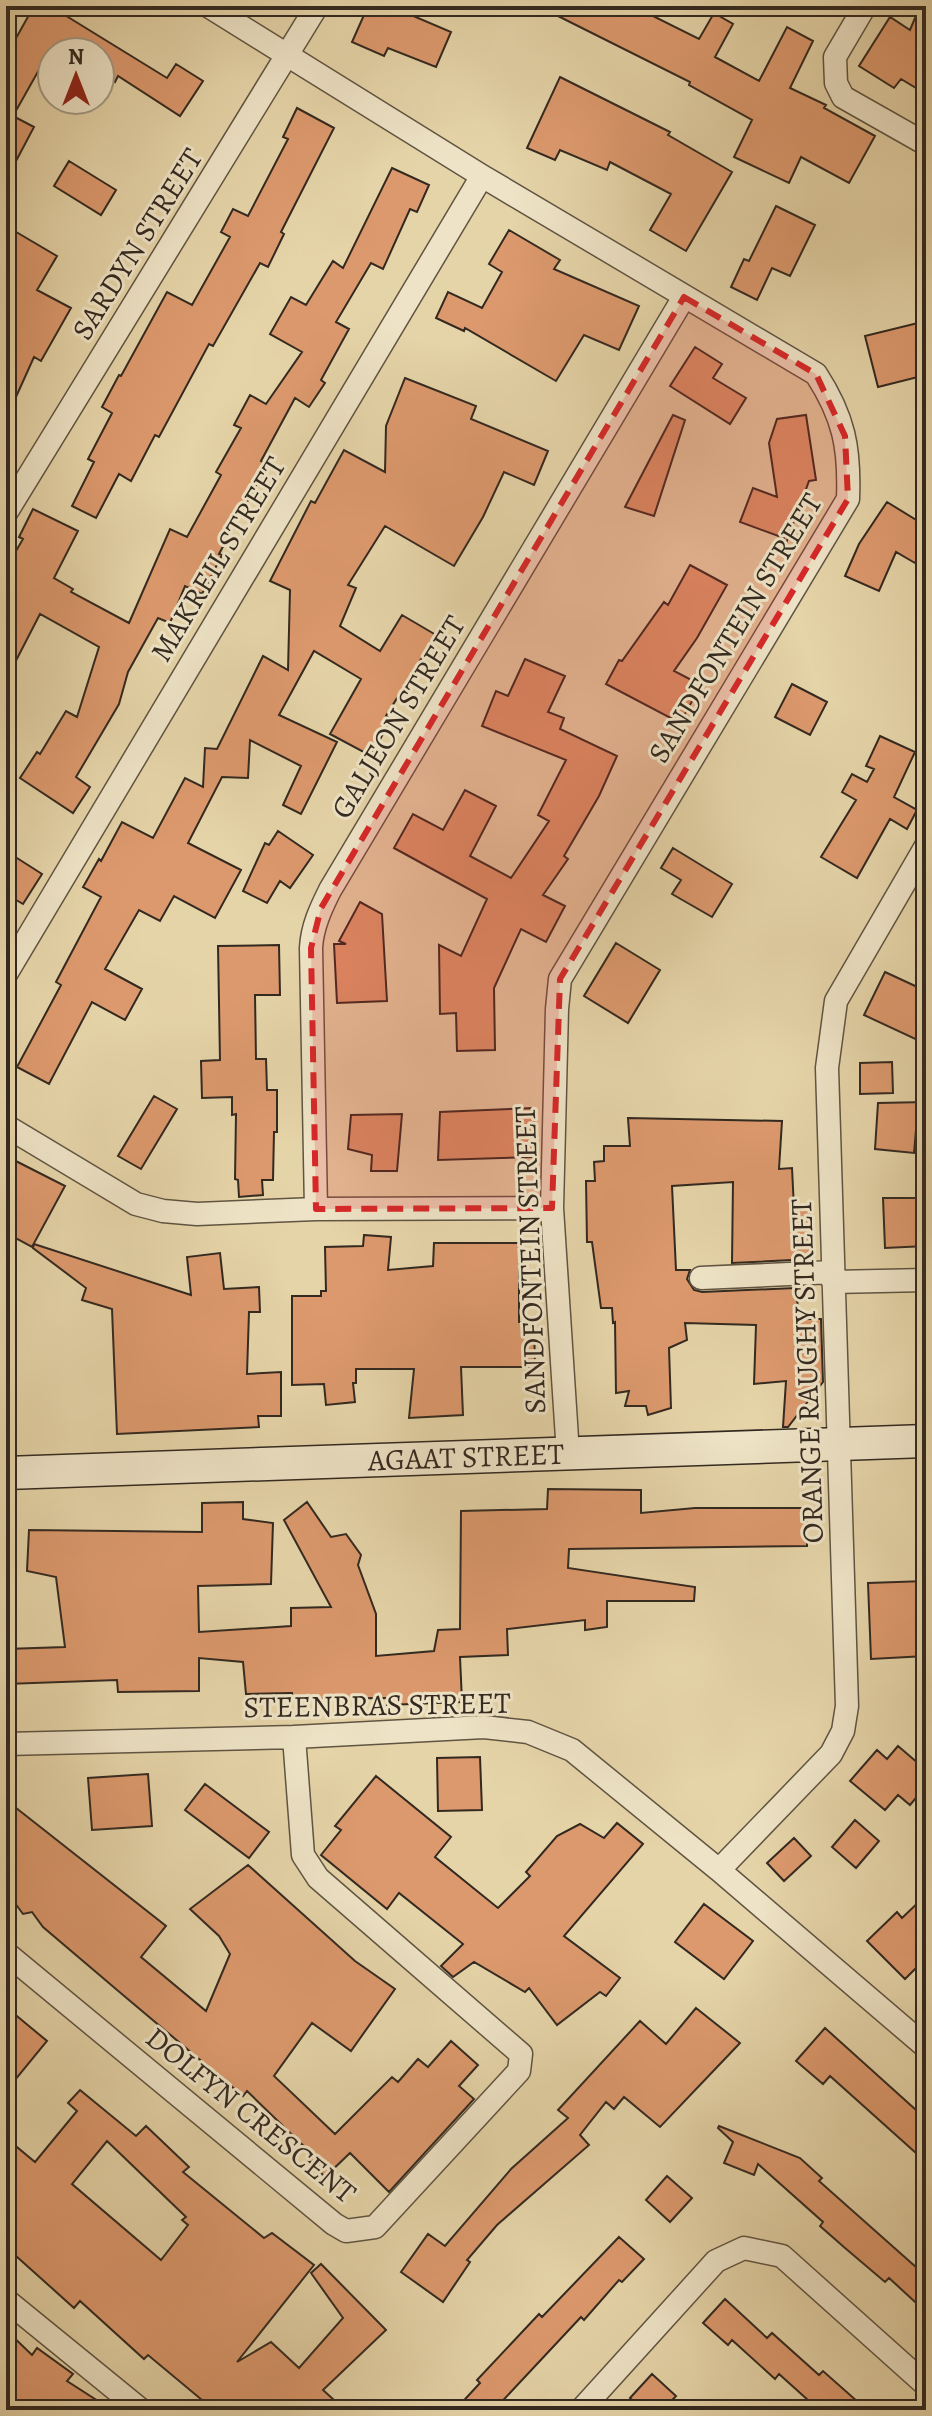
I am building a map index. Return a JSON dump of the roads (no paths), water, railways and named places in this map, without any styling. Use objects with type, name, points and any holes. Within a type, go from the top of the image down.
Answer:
[{"type":"street","name":"SANDFONTEIN STREET","points":[[208,6],[482,176],[816,374],[834,403],[845,436],[849,467],[848,499],[560,979],[552,1208],[568,1454]]},
{"type":"street","name":"SARDYN STREET","points":[[6,513],[317,6]]},
{"type":"street","points":[[865,6],[835,57],[836,83],[843,97],[926,144]]},
{"type":"street","name":"MAKREIL STREET","points":[[6,974],[482,176]]},
{"type":"street","name":"GALJEON STREET","points":[[316,1209],[311,948],[312,934],[321,908],[684,297]]},
{"type":"street","name":"ORANGE RAUGHY STREET","points":[[719,1870],[831,1754],[843,1731],[847,1706],[841,1444],[827,1068],[836,1001],[926,846]]},
{"type":"street","points":[[6,1126],[136,1204],[163,1211],[197,1214],[316,1209],[552,1208]]},
{"type":"street","points":[[701,1278],[926,1280]]},
{"type":"street","name":"AGAAT STREET","points":[[6,1473],[926,1441]]},
{"type":"street","name":"STEENBRAS STREET","points":[[6,1744],[294,1737],[484,1727],[528,1732],[572,1750],[719,1870],[926,2047]]},
{"type":"street","name":"DOLFYN CRESCENT","points":[[6,1953],[334,2224],[346,2231],[375,2227],[519,2071],[521,2054],[318,1878],[303,1855],[294,1737]]},
{"type":"street","points":[[581,2410],[716,2261],[744,2248],[782,2256],[926,2385]]},
{"type":"street","points":[[6,2300],[141,2410]]}]
